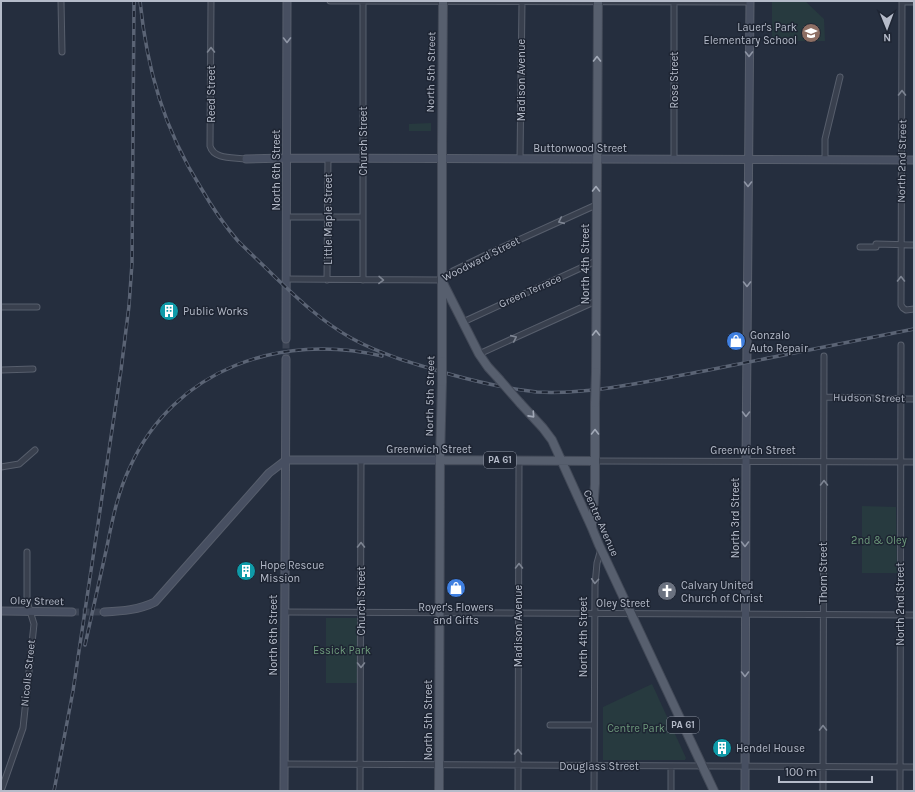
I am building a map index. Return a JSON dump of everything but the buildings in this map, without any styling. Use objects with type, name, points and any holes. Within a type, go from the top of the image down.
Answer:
[{"type":"main road","name":"North 5th Street","points":[[439,791],[443,1]]},
{"type":"main road","name":"North 4th Street","points":[[592,528],[595,461],[598,1]]},
{"type":"main road","name":"Centre Avenue","points":[[442,280],[479,354],[488,367],[546,431],[552,440],[714,791]]},
{"type":"main road","name":"Greenwich Street","points":[[440,460],[595,461]]},
{"type":"street","points":[[61,1],[62,52]]},
{"type":"street","name":"Reed Street","points":[[211,1],[210,146],[212,151],[217,155],[246,159]]},
{"type":"street","name":"North 6th Street","points":[[286,339],[287,1]]},
{"type":"street","points":[[330,1],[750,1]]},
{"type":"street","name":"Church Street","points":[[363,1],[363,280]]},
{"type":"street","name":"Madison Avenue","points":[[520,159],[522,1]]},
{"type":"street","name":"Rose Street","points":[[674,1],[674,159]]},
{"type":"street","name":"North 3rd Street","points":[[745,791],[750,1]]},
{"type":"street","points":[[902,2],[914,2]]},
{"type":"street","name":"North 2nd Street","points":[[902,2],[901,305],[906,310],[914,309]]},
{"type":"street","points":[[825,160],[825,138],[840,77]]},
{"type":"street","name":"Little Maple Street","points":[[327,280],[328,158]]},
{"type":"street","name":"Buttonwood Street","points":[[246,159],[442,158],[914,160]]},
{"type":"street","name":"Woodward Street","points":[[286,279],[442,280],[453,271],[490,252],[596,205]]},
{"type":"street","points":[[286,216],[363,217]]},
{"type":"street","points":[[860,247],[876,247],[876,244],[914,245]]},
{"type":"street","name":"Green Terrace","points":[[463,322],[596,261]]},
{"type":"street","points":[[479,354],[596,301]]},
{"type":"street","points":[[1,307],[37,308]]},
{"type":"street","name":"North 2nd Street","points":[[900,791],[901,345]]},
{"type":"street","name":"Thorn Street","points":[[823,791],[824,356]]},
{"type":"street","name":"North 6th Street","points":[[284,791],[286,358]]},
{"type":"street","points":[[1,370],[33,369]]},
{"type":"street","name":"Hudson Street","points":[[824,397],[914,399]]},
{"type":"street","points":[[1,467],[19,464],[35,450]]},
{"type":"street","points":[[104,612],[136,609],[155,602],[269,473],[286,460]]},
{"type":"street","name":"Greenwich Street","points":[[286,460],[440,460]]},
{"type":"street","name":"Church Street","points":[[360,791],[361,460]]},
{"type":"street","name":"Madison Avenue","points":[[518,791],[519,461]]},
{"type":"street","name":"Greenwich Street","points":[[595,461],[914,462]]},
{"type":"street","name":"North 4th Street","points":[[594,791],[594,614],[597,563],[601,549]]},
{"type":"street","name":"Nicolls Street","points":[[1,791],[23,728],[34,624],[27,602],[27,552]]},
{"type":"street","name":"Oley Street","points":[[1,611],[72,612]]},
{"type":"street","name":"Oley Street","points":[[284,612],[914,615]]},
{"type":"street","points":[[550,725],[594,725]]},
{"type":"street","name":"Douglass Street","points":[[284,764],[914,767]]},
{"type":"street","points":[[671,766],[671,791]]},
{"type":"green space","points":[[772,1],[805,1],[824,19],[825,41],[772,41]]},
{"type":"green space","points":[[431,123],[431,131],[409,131],[409,124]]},
{"type":"green space","name":"2nd & Oley","points":[[862,506],[896,507],[897,573],[862,573]]},
{"type":"green space","name":"Essick Park","points":[[326,618],[358,618],[358,683],[326,683]]},
{"type":"green space","name":"Centre Park","points":[[652,684],[686,758],[685,760],[603,760],[603,707]]},
{"type":"tunnel","points":[[286,339],[286,359]]},
{"type":"tunnel","points":[[72,612],[104,612]]},
{"type":"railway","points":[[54,791],[73,691],[121,370],[129,306],[132,263],[134,1]]},
{"type":"railway","points":[[140,1],[147,51],[159,98],[167,121],[188,166],[218,216],[238,241],[310,309],[340,331],[363,344],[399,359],[449,374],[526,391],[558,392],[623,386],[914,329]]},
{"type":"railway","points":[[85,645],[113,519],[125,477],[149,433],[174,405],[202,382],[235,366],[269,355],[306,349],[344,350],[382,356]]},
{"type":"place","name":"Lauer's Park Elementary School","points":[[811,33]]},
{"type":"place","name":"Public Works","points":[[169,311]]},
{"type":"place","name":"Gonzalo Auto Repair","points":[[736,341]]},
{"type":"place","name":"Hope Rescue Mission","points":[[246,571]]},
{"type":"place","name":"Royer's Flowers and Gifts","points":[[456,588]]},
{"type":"place","name":"Calvary United Church of Christ","points":[[667,591]]},
{"type":"place","name":"Hendel House","points":[[722,748]]}]
